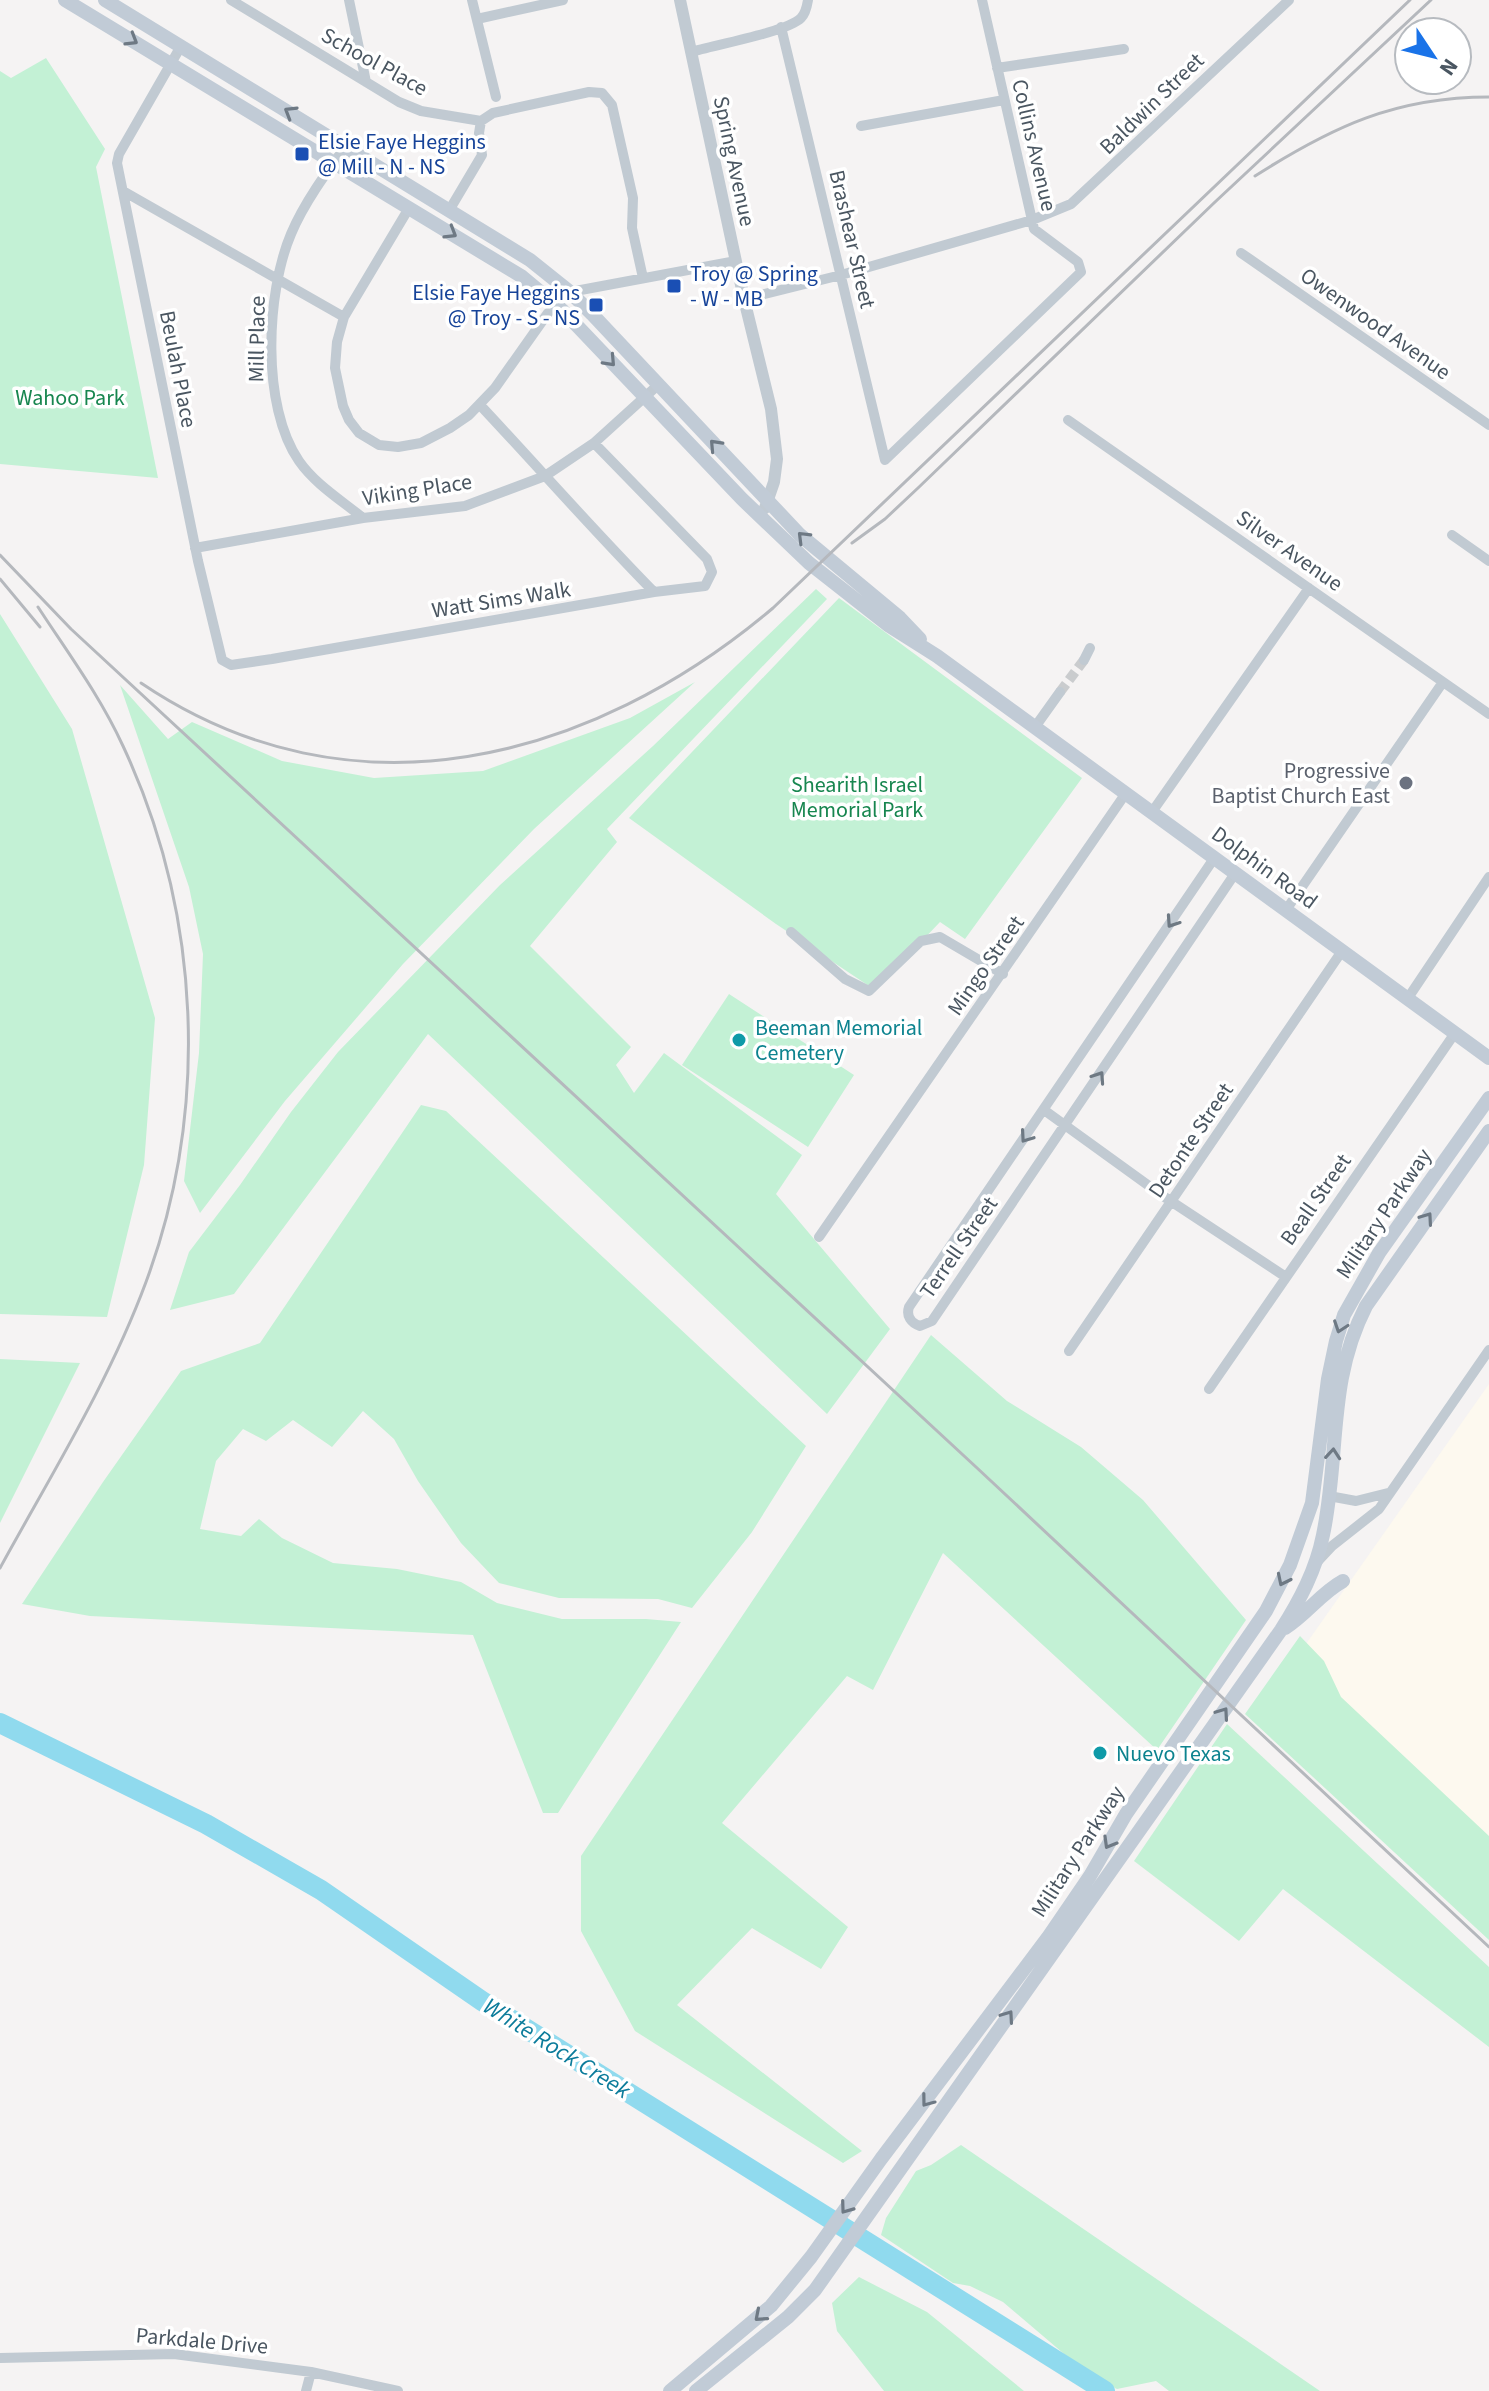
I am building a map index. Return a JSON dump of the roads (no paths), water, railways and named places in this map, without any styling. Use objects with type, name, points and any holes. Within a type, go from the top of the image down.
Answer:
[{"type":"main road","name":"Dolphin Road","points":[[65,0],[521,276],[556,305],[760,516],[820,571],[888,625],[937,656],[1489,1058]]},
{"type":"main road","name":"Dolphin Road","points":[[105,0],[530,260],[570,292],[817,551],[900,618],[937,656]]},
{"type":"main road","name":"Military Parkway","points":[[670,2391],[771,2306],[811,2257],[1049,1936],[1090,1876],[1126,1814],[1266,1611],[1290,1565],[1312,1503],[1328,1379],[1344,1315],[1379,1253],[1489,1098]]},
{"type":"main road","name":"Military Parkway","points":[[696,2391],[788,2317],[830,2271],[1300,1600],[1316,1564],[1324,1533],[1340,1380],[1358,1322],[1366,1306],[1489,1131]]},
{"type":"main road","points":[[1312,1503],[1329,1496]]},
{"type":"main road","points":[[1281,1630],[1301,1618],[1343,1581]]},
{"type":"main road","points":[[1126,1814],[1143,1827]]},
{"type":"main road","points":[[955,2063],[967,2073]]},
{"type":"street","name":"School Place","points":[[231,0],[399,102],[421,111],[481,121],[493,113],[589,92],[606,96],[612,105],[633,198],[632,228],[643,278]]},
{"type":"street","points":[[251,0],[253,13]]},
{"type":"street","points":[[349,0],[366,82]]},
{"type":"street","points":[[472,0],[496,97]]},
{"type":"street","points":[[477,19],[563,0]]},
{"type":"street","name":"Spring Avenue","points":[[680,0],[744,299],[771,409],[777,459],[769,502],[760,516]]},
{"type":"street","name":"Collins Avenue","points":[[885,460],[1079,276],[1081,268],[1078,262],[1036,233],[982,0]]},
{"type":"street","name":"Baldwin Street","points":[[744,299],[841,275],[1032,220],[1077,201],[1289,0]]},
{"type":"street","points":[[691,52],[799,20],[807,4]]},
{"type":"street","name":"Brashear Street","points":[[781,27],[885,460]]},
{"type":"street","name":"Beulah Place","points":[[181,46],[119,154],[117,163],[196,551]]},
{"type":"street","points":[[997,68],[1124,49]]},
{"type":"street","points":[[861,126],[1004,100]]},
{"type":"street","points":[[450,209],[482,155],[481,121]]},
{"type":"street","name":"Mill Place","points":[[346,146],[297,220],[278,279],[271,359],[280,420],[287,440],[308,473],[363,518]]},
{"type":"street","points":[[123,191],[344,317]]},
{"type":"street","points":[[409,208],[344,317],[337,342],[335,368],[338,388],[349,420],[359,433],[379,445],[398,447],[421,443],[450,428],[480,405],[548,313],[570,292],[736,261]]},
{"type":"street","name":"Owenwood Avenue","points":[[1241,253],[1489,425]]},
{"type":"street","name":"Viking Place","points":[[196,551],[363,518],[465,506],[545,476],[594,443],[658,385]]},
{"type":"street","points":[[480,405],[590,527],[654,592]]},
{"type":"street","name":"Silver Avenue","points":[[1068,420],[1489,714]]},
{"type":"street","name":"Watt Sims Walk","points":[[196,551],[222,660],[231,665],[654,592],[705,586],[711,577],[711,565],[594,443]]},
{"type":"street","points":[[1452,535],[1489,561]]},
{"type":"street","points":[[1152,812],[1309,588]]},
{"type":"street","points":[[1084,660],[1090,648]]},
{"type":"street","points":[[1286,910],[1443,682]]},
{"type":"street","points":[[1035,727],[1060,692]]},
{"type":"street","name":"Mingo Street","points":[[819,1237],[1126,793]]},
{"type":"street","name":"Terrell Street","points":[[1215,857],[909,1307],[908,1315],[912,1322],[925,1325],[932,1321],[1236,872]]},
{"type":"street","points":[[1408,998],[1489,877]]},
{"type":"street","points":[[791,932],[845,979],[869,991],[921,941],[940,937],[1003,974]]},
{"type":"street","name":"Detonte Street","points":[[1069,1351],[1342,951]]},
{"type":"street","name":"Beall Street","points":[[1209,1389],[1455,1033]]},
{"type":"street","points":[[1044,1110],[1172,1202],[1286,1277]]},
{"type":"street","points":[[1316,1564],[1332,1546],[1379,1509],[1489,1350]]},
{"type":"street","points":[[1329,1496],[1356,1501],[1388,1493]]},
{"type":"street","name":"Parkdale Drive","points":[[0,2358],[174,2354],[311,2372],[398,2391]]},
{"type":"street","points":[[306,2391],[311,2372]]},
{"type":"waterway","name":"White Rock Creek","points":[[0,1723],[206,1824],[321,1890],[482,2001],[1105,2391]]},
{"type":"tunnel","points":[[1060,692],[1084,660]]},
{"type":"railway","points":[[141,683],[221,727],[303,753],[385,762],[468,756],[548,737],[627,705],[702,661],[773,608],[1410,0]]},
{"type":"railway","points":[[852,543],[885,519],[1215,202],[1431,0]]},
{"type":"railway","points":[[1255,176],[1311,143],[1366,118],[1424,102],[1489,97]]},
{"type":"railway","points":[[0,555],[71,629],[1489,1947]]},
{"type":"railway","points":[[0,579],[40,627]]},
{"type":"railway","points":[[0,1568],[97,1392],[146,1282],[167,1216],[180,1149],[187,1080],[188,1012],[181,943],[168,876],[149,810],[123,746],[104,710],[38,607]]},
{"type":"place","name":"Elsie Faye Heggins @ Mill - N - NS","points":[[302,154]]},
{"type":"place","name":"Troy @ Spring - W - MB","points":[[674,286]]},
{"type":"place","name":"Elsie Faye Heggins @ Troy - S - NS","points":[[596,305]]},
{"type":"place","name":"Progressive Baptist Church East","points":[[1406,783]]},
{"type":"place","name":"Beeman Memorial Cemetery","points":[[739,1040]]},
{"type":"place","name":"Nuevo Texas","points":[[1100,1753]]},
{"type":"park label","name":"Wahoo Park","points":[[70,397]]},
{"type":"park label","name":"Shearith Israel Memorial Park","points":[[857,796]]}]
